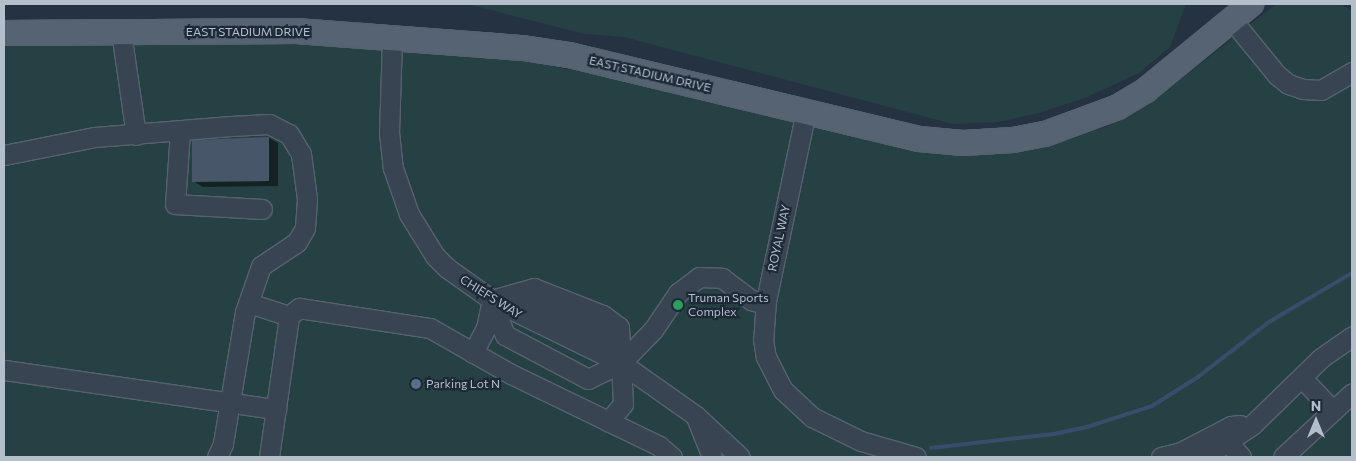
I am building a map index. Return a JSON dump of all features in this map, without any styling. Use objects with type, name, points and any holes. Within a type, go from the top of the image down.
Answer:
[{"type":"main road","name":"EAST STADIUM DRIVE","points":[[4,33],[296,31],[522,48],[569,55],[919,139],[963,143],[1013,140],[1046,134],[1082,122],[1146,90],[1250,4]]},
{"type":"street","points":[[1232,20],[1276,75],[1288,84],[1303,90],[1321,90],[1352,72]]},
{"type":"street","points":[[122,32],[136,135]]},
{"type":"street","name":"CHIEFS WAY","points":[[392,38],[389,132],[393,168],[409,214],[447,268],[492,300],[621,363],[696,416],[740,457]]},
{"type":"street","name":"ROYAL WAY","points":[[806,111],[765,304],[763,339],[766,357],[782,390],[798,406],[829,427],[916,457]]},
{"type":"street","points":[[4,155],[95,137],[269,124],[289,134],[301,154],[308,199],[305,228],[297,242],[261,266],[249,303],[223,444],[216,457]]},
{"type":"street","points":[[180,132],[175,204],[262,209]]},
{"type":"street","points":[[492,300],[505,334],[588,379],[621,363],[653,330],[678,292],[699,277],[722,278],[751,300],[765,304]]},
{"type":"street","points":[[492,300],[534,288],[603,315],[619,327],[623,404],[608,422]]},
{"type":"street","points":[[473,353],[486,328],[492,300]]},
{"type":"street","points":[[249,303],[289,316]]},
{"type":"street","points":[[269,457],[289,316],[299,308],[430,328],[473,353],[659,446],[672,457]]},
{"type":"street","points":[[1204,457],[1252,425],[1321,358],[1352,336]]},
{"type":"street","points":[[4,370],[276,409]]},
{"type":"street","points":[[1302,378],[1333,411]]},
{"type":"street","points":[[1283,457],[1352,393]]},
{"type":"street","points":[[696,416],[712,457]]},
{"type":"street","points":[[1161,457],[1182,452],[1231,426],[1252,425]]},
{"type":"street","points":[[1228,442],[1241,457]]},
{"type":"green space","points":[[467,4],[1186,4],[1170,47],[1139,73],[1085,98],[1035,114],[998,122],[953,124],[624,37],[585,34]]},
{"type":"green space","name":"Truman Sports Complex","points":[[1276,4],[1341,4],[1352,11],[1352,457],[4,457],[4,44],[302,41],[510,58],[617,79],[878,141],[1044,146],[1105,127],[1155,100]]},
{"type":"building","points":[[269,137],[269,181],[192,182],[192,140]]},
{"type":"waterway","points":[[931,448],[1054,434],[1087,427],[1152,406],[1198,377],[1269,322],[1352,273]]},
{"type":"place","name":"Truman Sports Complex","points":[[678,305]]},
{"type":"place","name":"Parking Lot N","points":[[416,384]]}]
